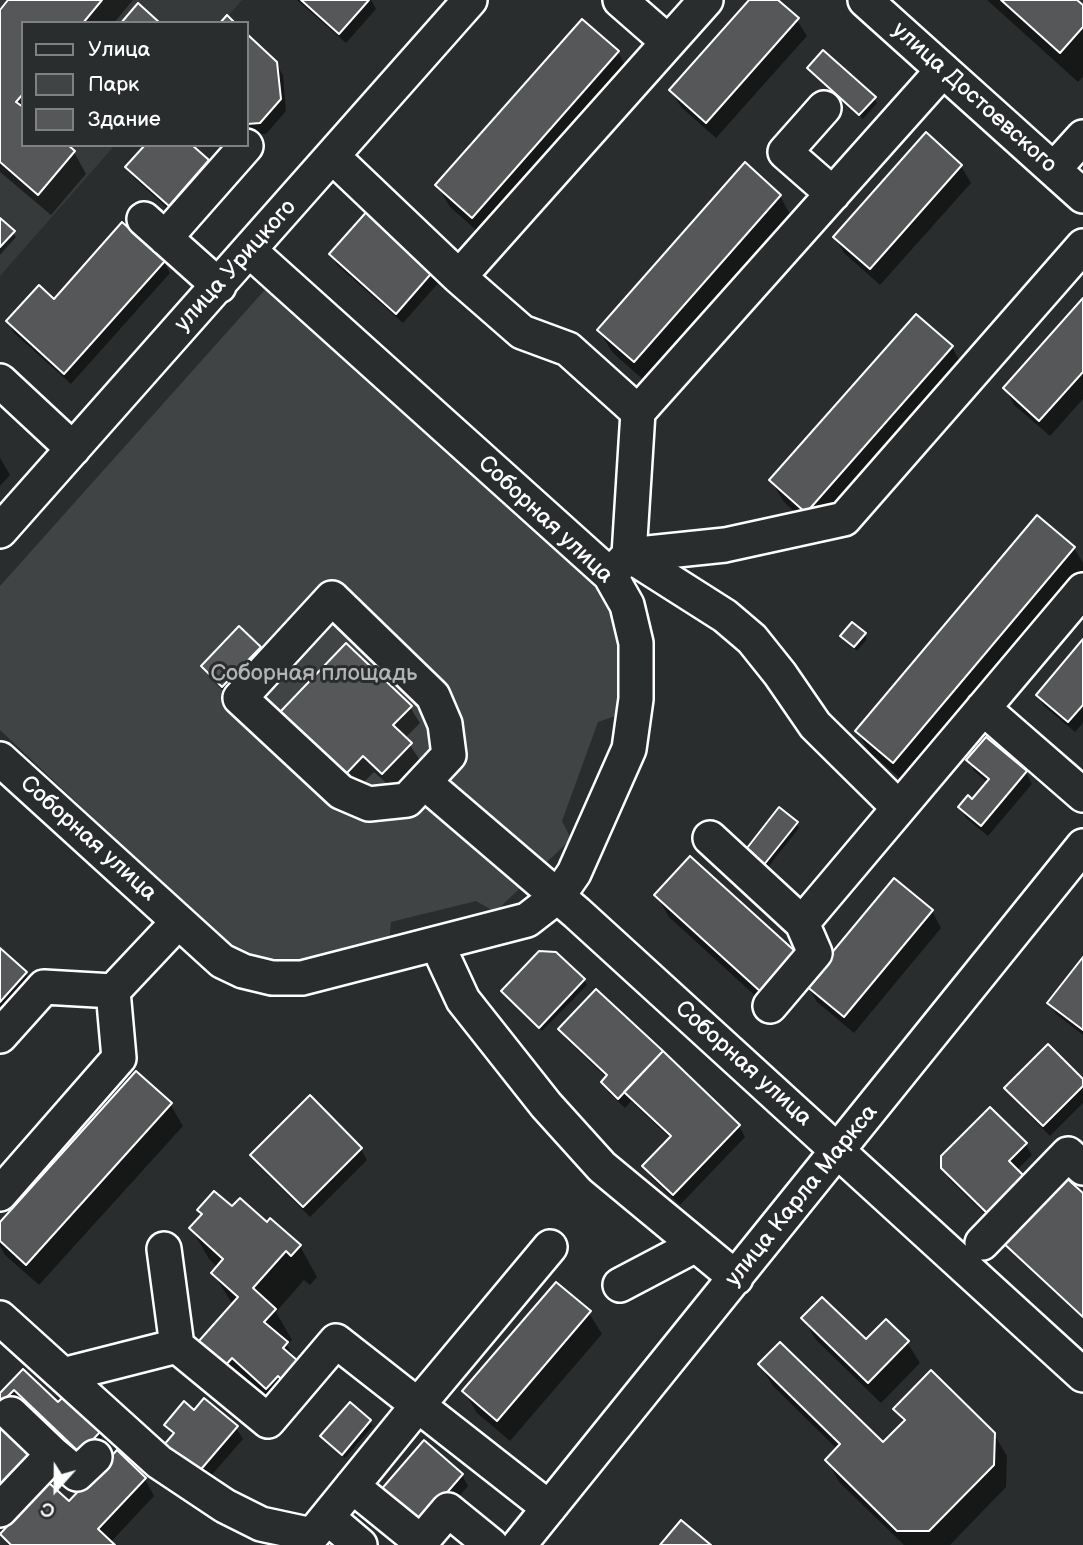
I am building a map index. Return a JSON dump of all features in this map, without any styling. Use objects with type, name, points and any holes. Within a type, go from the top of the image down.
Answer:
[{"type":"street","name":"улица Урицкого","points":[[0,531],[333,158],[470,0]]},
{"type":"street","points":[[620,0],[668,43]]},
{"type":"street","points":[[458,277],[706,0]]},
{"type":"street","name":"улица Достоевского","points":[[864,0],[1083,196]]},
{"type":"street","points":[[620,565],[638,412],[943,70]]},
{"type":"street","points":[[824,108],[785,152],[833,194]]},
{"type":"street","points":[[1054,169],[1083,137]]},
{"type":"street","points":[[219,286],[154,228],[245,147]]},
{"type":"street","points":[[333,158],[458,277],[522,332],[568,349],[638,412]]},
{"type":"street","points":[[620,565],[803,530],[844,519],[1083,246]]},
{"type":"street","name":"Соборная улица","points":[[0,759],[222,961],[243,971],[272,978],[302,978],[527,920],[566,884],[629,749],[636,699],[636,643],[620,565],[250,251]]},
{"type":"street","points":[[0,382],[73,449]]},
{"type":"street","points":[[620,565],[725,616],[752,639],[815,724],[899,808]]},
{"type":"street","points":[[802,923],[1083,590]]},
{"type":"street","points":[[332,598],[433,696],[445,724],[449,755],[424,782],[408,800],[369,804],[341,792],[240,698],[332,598]]},
{"type":"street","points":[[983,708],[1083,795]]},
{"type":"street","points":[[424,782],[566,884]]},
{"type":"street","points":[[710,838],[802,923],[815,953],[770,1006]]},
{"type":"street","name":"улица Карла Маркса","points":[[519,1545],[1083,846]]},
{"type":"street","name":"Соборная улица","points":[[566,884],[839,1150],[1083,1375]]},
{"type":"street","points":[[0,1194],[119,1058],[113,991],[178,922]]},
{"type":"street","points":[[437,944],[463,1000],[546,1105],[602,1167],[736,1278]]},
{"type":"street","points":[[0,1037],[44,988],[113,991]]},
{"type":"street","points":[[982,1243],[1068,1154],[1083,1168]]},
{"type":"street","points":[[620,1285],[696,1245]]},
{"type":"street","points":[[314,1533],[550,1247]]},
{"type":"street","points":[[164,1250],[177,1346],[268,1421],[336,1341],[549,1508]]},
{"type":"street","points":[[8,1332],[63,1376],[159,1462],[204,1492],[261,1524],[314,1533],[360,1545]]},
{"type":"street","points":[[63,1376],[177,1346]]},
{"type":"street","points":[[11,1414],[77,1474],[95,1457]]},
{"type":"street","points":[[0,1510],[53,1454]]},
{"type":"street","points":[[352,1486],[421,1542],[448,1510],[491,1545]]},
{"type":"shaded area","points":[[0,0],[242,0],[224,21],[21,21],[21,147],[113,147],[0,276]]},
{"type":"green space","name":"Соборная площадь","points":[[271,283],[588,578],[608,605],[619,632],[623,660],[618,715],[598,722],[562,821],[571,839],[495,912],[476,901],[391,922],[389,942],[294,964],[267,964],[244,955],[217,935],[0,730],[0,586]]},
{"type":"building","points":[[8,0],[102,0],[85,21],[21,21],[21,96],[16,102],[21,106],[21,147],[70,147],[75,151],[38,195],[0,162],[0,10]]},
{"type":"building","points":[[301,0],[369,0],[339,34]]},
{"type":"building","points":[[749,0],[778,0],[799,18],[706,123],[669,90]]},
{"type":"building","points":[[1001,0],[1077,0],[1083,5],[1083,27],[1060,53]]},
{"type":"building","points":[[138,3],[158,21],[123,21]]},
{"type":"building","points":[[227,15],[233,21],[222,21]]},
{"type":"building","points":[[582,19],[619,51],[472,218],[435,185]]},
{"type":"building","points":[[248,35],[277,62],[281,99],[260,123],[248,124]]},
{"type":"building","points":[[823,50],[876,97],[859,115],[807,68]]},
{"type":"building","points":[[926,132],[962,165],[870,269],[833,237]]},
{"type":"building","points":[[143,147],[194,147],[209,160],[169,206],[125,167]]},
{"type":"building","points":[[745,162],[781,195],[634,362],[597,330]]},
{"type":"building","points":[[369,209],[436,268],[396,314],[329,254]]},
{"type":"building","points":[[0,218],[15,231],[0,247]]},
{"type":"building","points":[[122,222],[165,261],[64,374],[6,321],[39,285],[54,299]]},
{"type":"building","points":[[1083,298],[1083,372],[1039,421],[1003,388]]},
{"type":"building","points":[[916,314],[953,346],[806,513],[769,480]]},
{"type":"building","points":[[1037,515],[1075,547],[893,763],[855,731]]},
{"type":"building","points":[[852,622],[866,633],[854,647],[840,636]]},
{"type":"building","points":[[239,626],[261,647],[222,687],[201,666]]},
{"type":"building","points":[[1083,639],[1083,705],[1068,722],[1036,695]]},
{"type":"building","points":[[346,643],[412,706],[393,725],[412,743],[382,774],[363,756],[345,775],[280,712]]},
{"type":"building","points":[[986,737],[1027,771],[981,826],[958,807],[968,795],[972,799],[989,779],[966,760]]},
{"type":"building","points":[[779,807],[798,822],[759,871],[740,857]]},
{"type":"building","points":[[690,856],[797,953],[761,992],[654,895]]},
{"type":"building","points":[[894,878],[933,910],[844,1017],[805,985]]},
{"type":"building","points":[[0,948],[27,972],[0,1002]]},
{"type":"building","points":[[539,951],[556,952],[585,979],[539,1028],[501,991]]},
{"type":"building","points":[[1083,957],[1083,1030],[1047,1003]]},
{"type":"building","points":[[596,989],[663,1051],[618,1099],[601,1082],[607,1075],[558,1029]]},
{"type":"building","points":[[1048,1044],[1083,1079],[1083,1086],[1043,1126],[1004,1088]]},
{"type":"building","points":[[663,1051],[740,1125],[673,1195],[642,1166],[671,1136],[624,1092]]},
{"type":"building","points":[[136,1071],[172,1103],[26,1265],[0,1241],[0,1222]]},
{"type":"building","points":[[310,1095],[362,1148],[303,1207],[250,1155]]},
{"type":"building","points":[[990,1107],[1027,1143],[1009,1161],[1027,1179],[990,1216],[941,1168],[941,1156]]},
{"type":"building","points":[[1062,1174],[1083,1193],[1083,1317],[1000,1240]]},
{"type":"building","points":[[214,1191],[232,1206],[240,1198],[267,1222],[270,1218],[301,1245],[291,1256],[286,1251],[253,1288],[276,1309],[264,1322],[288,1342],[283,1348],[298,1361],[282,1380],[278,1376],[266,1389],[232,1358],[225,1366],[198,1342],[238,1297],[211,1273],[223,1259],[189,1228],[202,1214],[197,1210]]},
{"type":"building","points":[[556,1282],[591,1311],[497,1421],[462,1391]]},
{"type":"building","points":[[822,1297],[866,1339],[886,1319],[909,1341],[868,1383],[801,1318]]},
{"type":"building","points":[[780,1342],[883,1442],[905,1420],[893,1409],[931,1370],[995,1433],[994,1465],[929,1531],[897,1531],[825,1460],[840,1444],[758,1364]]},
{"type":"building","points":[[23,1369],[58,1402],[64,1396],[101,1431],[80,1453],[14,1390],[0,1404],[0,1393]]},
{"type":"building","points":[[204,1398],[238,1426],[197,1474],[163,1446],[174,1433],[164,1425],[184,1401],[194,1410]]},
{"type":"building","points":[[350,1402],[371,1420],[342,1455],[320,1436]]},
{"type":"building","points":[[0,1427],[31,1457],[0,1489]]},
{"type":"building","points":[[424,1440],[463,1474],[418,1526],[379,1492]]},
{"type":"building","points":[[117,1450],[146,1478],[98,1529],[115,1545],[11,1545],[0,1534],[48,1482],[69,1501]]},
{"type":"building","points":[[681,1520],[711,1545],[660,1545]]}]
